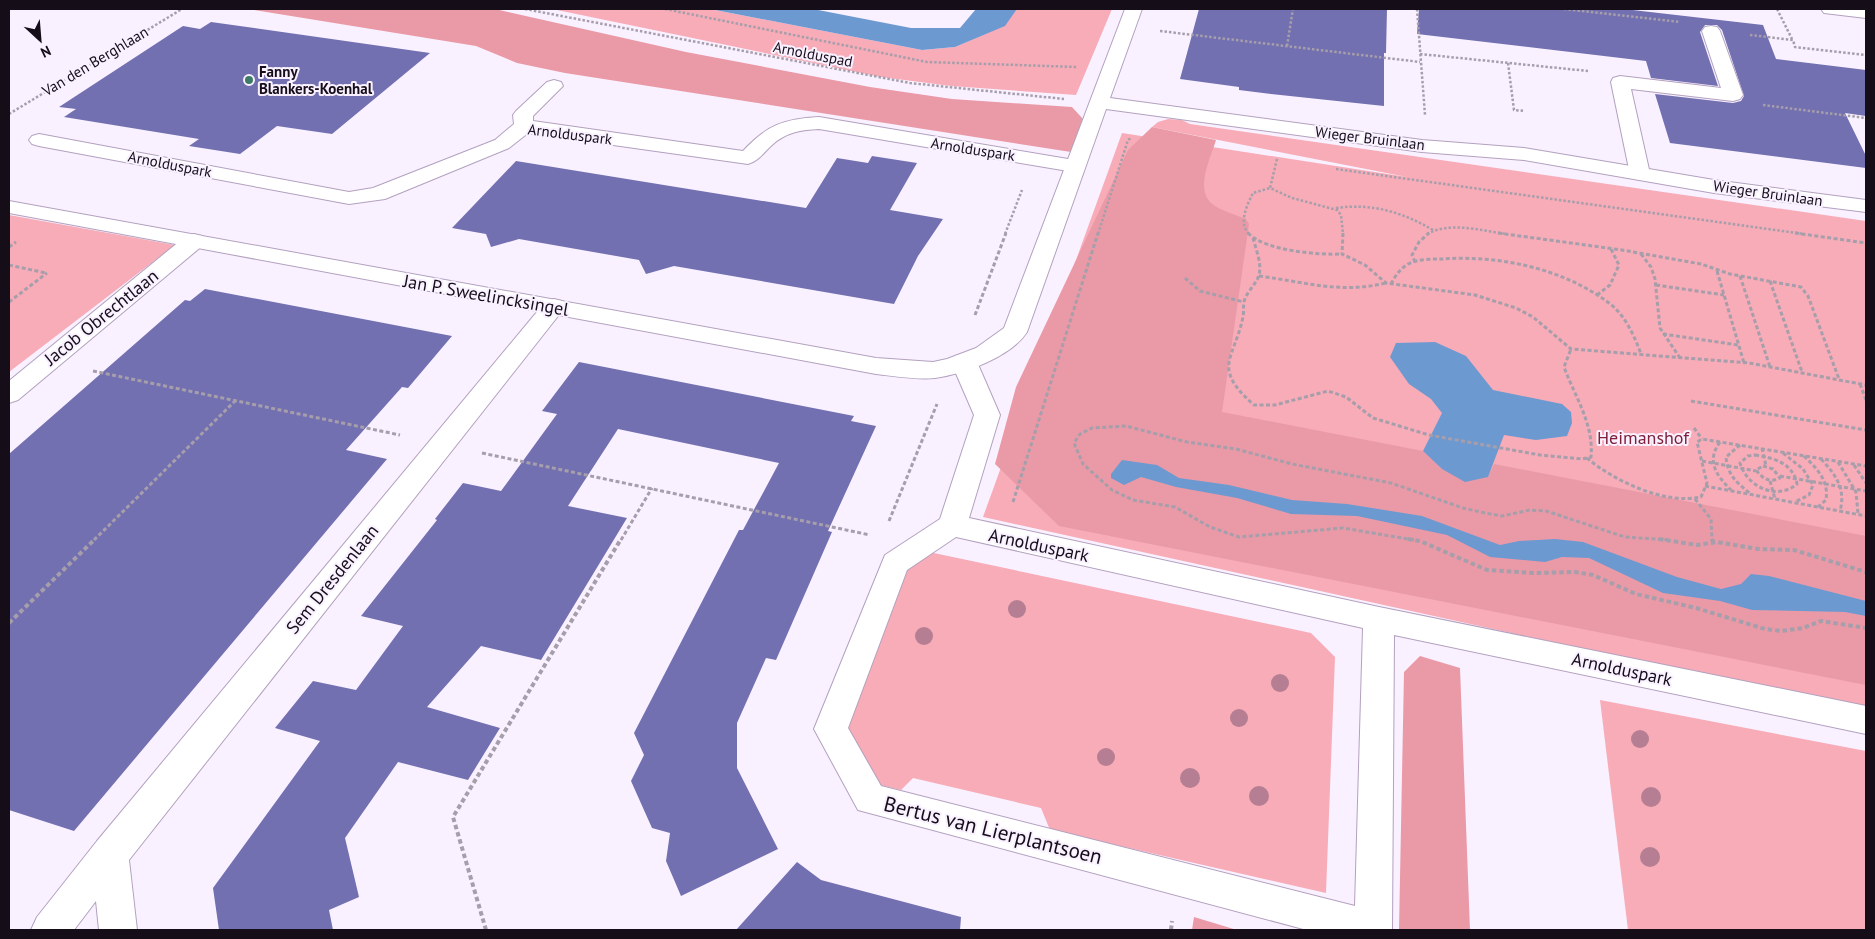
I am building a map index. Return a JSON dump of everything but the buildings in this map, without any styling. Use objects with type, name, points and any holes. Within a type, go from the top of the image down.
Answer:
[{"type":"street","points":[[952,525],[987,415],[964,362],[985,354],[1014,332],[1133,9]]},
{"type":"street","points":[[1830,9],[1866,13]]},
{"type":"street","points":[[1640,174],[1620,82],[1733,95],[1711,31]]},
{"type":"street","points":[[524,126],[523,115],[554,86]]},
{"type":"street","name":"Wieger Bruinlaan","points":[[1099,102],[1427,146],[1448,146],[1546,159],[1695,184],[1866,206]]},
{"type":"street","name":"Arnolduspark","points":[[39,140],[349,198],[377,194],[502,144],[524,126],[748,158],[771,133],[798,124],[819,124],[1074,166]]},
{"type":"street","name":"Jan P. Sweelincksingel","points":[[9,207],[366,274],[554,306],[876,366],[933,370],[964,362]]},
{"type":"street","name":"Jacob Obrechtlaan","points":[[9,394],[194,241]]},
{"type":"street","name":"Sem Dresdenlaan","points":[[50,930],[110,853],[554,306]]},
{"type":"street","name":"Arnolduspark","points":[[952,525],[1379,618],[1866,720]]},
{"type":"street","name":"Bertus van Lierplantsoen","points":[[952,525],[895,563],[831,729],[870,799],[1373,929]]},
{"type":"street","points":[[1373,929],[1379,618]]},
{"type":"street","points":[[110,853],[118,930]]},
{"type":"path","name":"Van den Berghlaan","points":[[9,114],[182,9]]},
{"type":"path","name":"Arnolduspad","points":[[525,9],[910,83],[1099,102]]},
{"type":"path","name":"Arnolduspad","points":[[665,9],[927,62],[1066,66],[1110,70]]},
{"type":"path","points":[[1287,46],[1292,9]]},
{"type":"path","points":[[1417,9],[1427,146]]},
{"type":"path","points":[[1777,9],[1793,40]]},
{"type":"path","points":[[1126,27],[1420,62]]},
{"type":"path","points":[[1420,54],[1601,72],[1620,82]]},
{"type":"path","points":[[1508,63],[1514,110],[1525,111]]},
{"type":"path","points":[[1733,95],[1746,103],[1866,118]]},
{"type":"path","points":[[996,536],[1016,496],[1128,140],[1134,136]]},
{"type":"path","points":[[1270,188],[1277,156]]},
{"type":"path","points":[[1332,168],[1866,243]]},
{"type":"path","points":[[1342,254],[1343,219],[1336,208],[1325,203],[1294,199],[1270,188],[1253,193],[1244,214],[1246,231],[1253,238],[1260,263],[1259,276],[1244,302],[1243,317],[1229,357],[1228,372],[1246,398],[1254,405],[1275,405],[1328,391],[1346,397],[1373,418],[1440,437],[1568,458],[1587,458],[1591,457],[1591,434],[1564,367],[1571,349]]},
{"type":"path","points":[[1336,208],[1348,206],[1380,208],[1402,214],[1433,230]]},
{"type":"path","points":[[1415,262],[1412,255],[1421,237],[1433,230],[1454,227],[1701,264],[1740,276],[1793,284],[1805,290],[1839,379]]},
{"type":"path","points":[[1253,238],[1309,252],[1342,254],[1365,265],[1386,283]]},
{"type":"path","points":[[1597,295],[1610,285],[1620,265],[1610,249]]},
{"type":"path","points":[[1640,254],[1651,268],[1656,285],[1657,315],[1663,334],[1680,358]]},
{"type":"path","points":[[1391,284],[1396,275],[1409,264],[1415,262],[1461,258],[1521,264],[1563,279],[1610,303],[1620,314],[1635,339],[1641,354]]},
{"type":"path","points":[[9,265],[47,273],[9,302]]},
{"type":"path","points":[[1716,270],[1744,363]]},
{"type":"path","points":[[1259,276],[1287,279],[1318,288],[1335,290],[1372,287],[1386,283],[1489,298],[1533,317],[1571,349],[1744,363],[1866,385]]},
{"type":"path","points":[[1740,276],[1770,367]]},
{"type":"path","points":[[1185,278],[1200,291],[1244,302]]},
{"type":"path","points":[[1770,281],[1802,372]]},
{"type":"path","points":[[1656,285],[1724,296]]},
{"type":"path","points":[[1663,334],[1738,345]]},
{"type":"path","points":[[48,361],[873,536]]},
{"type":"path","points":[[1860,384],[1866,400]]},
{"type":"path","points":[[9,623],[235,400]]},
{"type":"path","points":[[1691,401],[1866,430]]},
{"type":"path","points":[[1866,572],[1794,550],[1758,549],[1713,542],[1697,545],[1666,539],[1625,537],[1546,511],[1530,510],[1502,516],[1485,514],[1391,483],[1292,464],[1236,449],[1187,442],[1126,426],[1092,428],[1080,434],[1074,443],[1083,464],[1112,490],[1133,500],[1175,507],[1210,527],[1239,537],[1343,528],[1367,531],[1420,541],[1487,570],[1534,573],[1575,572],[1593,575],[1636,594],[1696,608],[1765,629],[1781,631],[1803,628],[1821,622],[1866,628]]},
{"type":"path","points":[[1694,428],[1702,439]]},
{"type":"path","points":[[1587,458],[1606,472],[1630,483],[1674,497],[1695,500],[1701,497],[1707,483],[1697,442],[1702,439],[1866,466]]},
{"type":"path","points":[[1720,441],[1712,453],[1712,463],[1716,474],[1732,490]]},
{"type":"path","points":[[1740,445],[1729,452],[1726,466],[1734,479],[1752,494]]},
{"type":"path","points":[[1762,448],[1766,466]]},
{"type":"path","points":[[1781,451],[1802,468],[1811,481],[1813,490],[1810,494],[1795,502]]},
{"type":"path","points":[[1748,456],[1764,456],[1788,468],[1796,479],[1797,484],[1789,491],[1772,491],[1748,479],[1741,469],[1740,463],[1748,456]]},
{"type":"path","points":[[1804,456],[1816,468],[1827,484],[1826,500],[1818,506]]},
{"type":"path","points":[[1821,458],[1842,487],[1844,500],[1840,511]]},
{"type":"path","points":[[1702,461],[1756,471],[1762,478],[1770,481],[1777,481],[1780,476]]},
{"type":"path","points":[[1838,461],[1857,490],[1860,501],[1858,514]]},
{"type":"path","points":[[1853,464],[1866,483]]},
{"type":"path","points":[[1756,471],[1757,468],[1766,466],[1773,469],[1780,476],[1866,491]]},
{"type":"path","points":[[1770,481],[1775,499]]},
{"type":"path","points":[[1705,486],[1866,516]]},
{"type":"path","points":[[486,930],[453,817],[652,488]]},
{"type":"path","points":[[1695,500],[1710,516],[1713,525],[1711,534],[1713,542]]},
{"type":"green space","points":[[552,9],[710,9],[922,50],[955,47],[1004,26],[1017,9],[1112,9],[1076,95],[951,86],[881,77]]},
{"type":"green space","name":"Heimanshof","points":[[1168,119],[1182,120],[1190,124],[1866,221],[1866,711],[983,517],[1122,133],[1407,177],[1152,127],[1158,122]]},
{"type":"green space","points":[[9,215],[175,245],[9,372]]},
{"type":"green space","points":[[929,552],[1311,633],[1335,657],[1326,893],[1050,830],[1041,808],[913,778],[901,790],[876,784],[846,728],[906,567]]},
{"type":"green space","points":[[1600,700],[1866,751],[1866,930],[1628,930]]},
{"type":"shaded area","points":[[248,9],[495,9],[686,52],[870,87],[952,99],[1072,107],[1083,119],[1071,152],[565,73],[517,63],[476,46]]},
{"type":"shaded area","points":[[1152,127],[1216,140],[1204,181],[1206,197],[1214,206],[1246,219],[1249,224],[1222,412],[1423,451],[1442,469],[1488,477],[1494,464],[1866,536],[1866,685],[1059,526],[995,464],[1016,387],[1128,150]]},
{"type":"shaded area","points":[[1420,656],[1460,668],[1470,930],[1399,930],[1404,672]]},
{"type":"shaded area","points":[[1194,917],[1237,930],[1192,930]]},
{"type":"water","points":[[710,9],[813,9],[911,28],[960,28],[976,9],[1017,9],[1005,26],[955,47],[922,50]]},
{"type":"water","points":[[1435,342],[1466,356],[1493,390],[1562,404],[1571,412],[1572,423],[1567,436],[1536,440],[1504,435],[1488,477],[1465,482],[1442,469],[1423,451],[1442,413],[1431,399],[1409,384],[1390,357],[1396,343]]},
{"type":"water","points":[[1122,460],[1157,465],[1179,478],[1229,485],[1292,500],[1347,504],[1422,516],[1500,545],[1519,541],[1555,539],[1583,542],[1677,577],[1721,589],[1741,584],[1751,574],[1769,576],[1866,601],[1866,616],[1845,612],[1752,610],[1720,601],[1663,593],[1589,558],[1562,557],[1545,562],[1490,557],[1447,535],[1357,516],[1291,514],[1237,498],[1176,487],[1141,477],[1124,485],[1111,478],[1111,474]]},
{"type":"place","name":"Fanny Blankers-Koenhal","points":[[249,80]]}]
